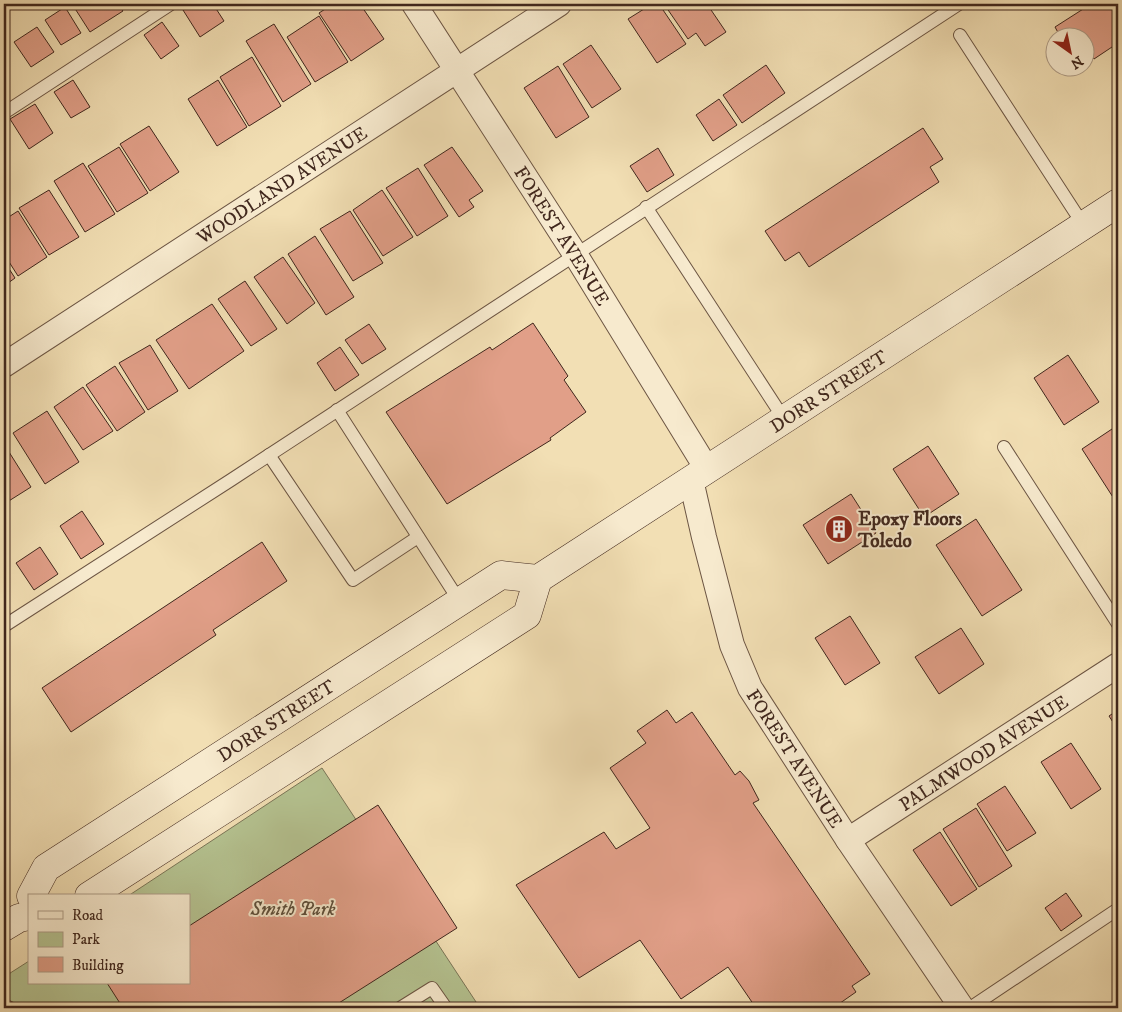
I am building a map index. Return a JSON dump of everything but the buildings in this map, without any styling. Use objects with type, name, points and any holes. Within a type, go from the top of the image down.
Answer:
[{"type":"main road","name":"DORR STREET","points":[[31,894],[46,868],[501,575],[538,580],[1118,203]]},
{"type":"main road","points":[[92,894],[527,615],[538,580]]},
{"type":"street","name":"FOREST AVENUE","points":[[414,4],[575,254],[699,474],[704,537],[732,645],[750,688],[848,840],[962,1008]]},
{"type":"street","name":"WOODLAND AVENUE","points":[[4,365],[559,4]]},
{"type":"street","name":"PALMWOOD AVENUE","points":[[848,840],[1118,665]]},
{"type":"lane","points":[[4,113],[171,4]]},
{"type":"lane","points":[[4,626],[959,4]]},
{"type":"lane","points":[[960,35],[1084,226]]},
{"type":"lane","points":[[646,207],[784,419]]},
{"type":"lane","points":[[336,410],[460,602]]},
{"type":"lane","points":[[1004,447],[1118,624]]},
{"type":"lane","points":[[269,455],[354,580],[418,537]]},
{"type":"lane","points":[[970,1008],[1118,909]]},
{"type":"lane","points":[[400,1008],[432,988],[446,1008]]},
{"type":"lane","points":[[4,1005],[10,1008]]},
{"type":"green space","name":"Smith Park","points":[[322,768],[480,1008],[4,1008],[4,977],[28,962],[28,984],[190,984],[190,894],[131,894]]},
{"type":"place","name":"Epoxy Floors Toledo","points":[[839,529]]}]
